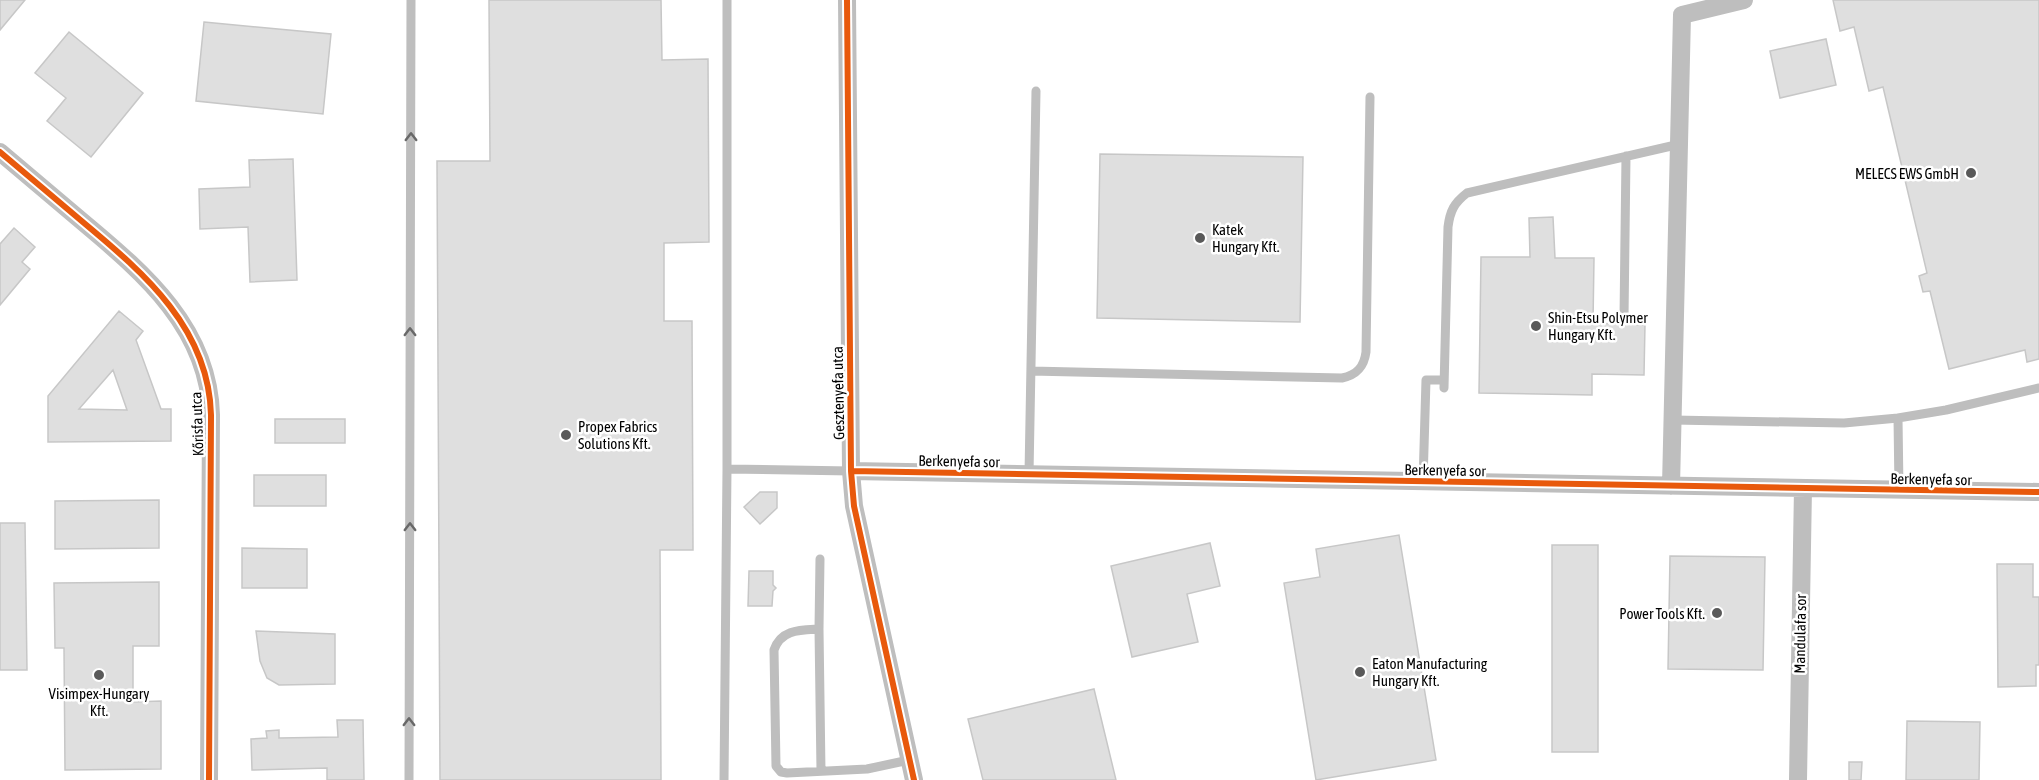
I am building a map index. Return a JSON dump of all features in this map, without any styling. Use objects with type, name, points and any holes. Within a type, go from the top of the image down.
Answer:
[{"type":"street","name":"Gesztenyefa utca","points":[[847,0],[851,471],[854,506],[914,780]]},
{"type":"street","points":[[1671,486],[1682,15],[1744,0]]},
{"type":"street","name":"Kőrisfa utca","points":[[0,152],[147,279],[181,322],[203,364],[211,415],[209,780]]},
{"type":"street","name":"Berkenyefa sor","points":[[851,471],[2039,492]]},
{"type":"street","name":"Mandulafa sor","points":[[1798,780],[1803,488]]},
{"type":"lane","points":[[409,780],[411,0]]},
{"type":"lane","points":[[724,780],[727,0]]},
{"type":"lane","points":[[1029,474],[1036,91]]},
{"type":"lane","points":[[1032,371],[1342,378],[1356,374],[1365,362],[1366,352],[1370,97]]},
{"type":"lane","points":[[1423,482],[1426,381],[1444,384],[1448,227],[1450,212],[1454,205],[1467,193],[1680,144]]},
{"type":"lane","points":[[1624,318],[1626,156]]},
{"type":"lane","points":[[1673,420],[1844,423],[1898,418],[1946,410],[2039,388]]},
{"type":"lane","points":[[1898,418],[1899,490]]},
{"type":"lane","points":[[726,469],[851,471]]},
{"type":"lane","points":[[820,559],[821,771]]},
{"type":"lane","points":[[819,629],[785,634],[776,643],[774,650],[776,765],[781,772],[787,773],[867,769],[909,760]]},
{"type":"building","points":[[0,0],[25,0],[0,30]]},
{"type":"building","name":"Propex Fabrics Solutions Kft.","points":[[489,0],[661,0],[662,60],[708,59],[709,242],[664,243],[664,321],[692,321],[693,550],[660,550],[661,780],[440,780],[437,161],[490,161]]},
{"type":"building","name":"MELECS EWS GmbH","points":[[1833,0],[2039,0],[2039,359],[2027,362],[2025,350],[1949,369],[1930,291],[1923,292],[1919,276],[1927,273],[1883,87],[1869,91],[1854,27],[1840,31]]},
{"type":"building","points":[[204,22],[331,34],[323,114],[196,101]]},
{"type":"building","points":[[69,32],[143,93],[91,157],[47,121],[66,98],[35,73]]},
{"type":"building","points":[[1826,39],[1836,85],[1780,98],[1770,51]]},
{"type":"building","name":"Katek Hungary Kft.","points":[[1100,154],[1303,157],[1300,322],[1097,318]]},
{"type":"building","points":[[293,159],[297,280],[250,282],[248,227],[200,229],[199,189],[250,187],[249,160]]},
{"type":"building","name":"Shin-Etsu Polymer Hungary Kft.","points":[[1553,217],[1555,258],[1594,258],[1593,323],[1645,325],[1644,375],[1592,374],[1592,395],[1479,393],[1481,257],[1530,257],[1529,218]]},
{"type":"building","points":[[14,228],[35,247],[22,262],[30,269],[0,305],[0,244]]},
{"type":"building","points":[[119,311],[143,331],[136,340],[161,409],[171,409],[171,441],[48,442],[48,396]],"holes":[[[113,370],[127,410],[79,409]]]},
{"type":"building","points":[[275,419],[345,419],[345,443],[275,443]]},
{"type":"building","points":[[254,475],[326,475],[326,506],[254,506]]},
{"type":"building","points":[[760,492],[777,492],[777,508],[760,524],[744,507]]},
{"type":"building","points":[[159,500],[159,548],[55,549],[55,501]]},
{"type":"building","points":[[0,523],[25,523],[27,670],[0,670]]},
{"type":"building","name":"Eaton Manufacturing Hungary Kft.","points":[[1399,535],[1436,760],[1316,780],[1284,583],[1320,577],[1316,549]]},
{"type":"building","points":[[1210,543],[1220,586],[1187,594],[1198,642],[1132,657],[1111,566]]},
{"type":"building","points":[[1552,545],[1598,545],[1598,752],[1552,752]]},
{"type":"building","points":[[242,548],[307,549],[307,588],[242,588]]},
{"type":"building","name":"Power Tools Kft.","points":[[1670,556],[1765,557],[1763,670],[1668,669]]},
{"type":"building","points":[[1997,564],[2033,564],[2033,597],[2039,597],[2039,665],[2036,665],[2036,686],[1998,687]]},
{"type":"building","points":[[749,571],[773,571],[773,585],[776,588],[773,591],[772,606],[748,606]]},
{"type":"building","name":"Visimpex-Hungary Kft.","points":[[159,582],[159,646],[133,646],[133,702],[161,701],[161,769],[65,770],[64,648],[55,648],[54,583]]},
{"type":"building","points":[[256,631],[335,634],[335,684],[279,685],[267,678],[260,661]]},
{"type":"building","points":[[1094,689],[1116,780],[983,780],[968,719]]},
{"type":"building","points":[[337,720],[363,720],[364,780],[327,780],[327,768],[252,770],[251,739],[267,738],[266,731],[279,730],[279,738],[338,737]]},
{"type":"building","points":[[1907,721],[1980,722],[1979,780],[1906,780]]},
{"type":"building","points":[[1849,762],[1862,762],[1861,780],[1849,780]]},
{"type":"cycle path","points":[[847,0],[851,471],[854,506],[914,780]]},
{"type":"cycle path","points":[[0,152],[107,242],[150,283],[170,306],[199,356],[207,384],[211,415],[209,780]]},
{"type":"cycle path","points":[[851,471],[2039,492]]},
{"type":"place","name":"MELECS EWS GmbH","points":[[1971,173]]},
{"type":"place","name":"Katek Hungary Kft.","points":[[1200,238]]},
{"type":"place","name":"Shin-Etsu Polymer Hungary Kft.","points":[[1536,326]]},
{"type":"place","name":"Propex Fabrics Solutions Kft.","points":[[566,435]]},
{"type":"place","name":"Power Tools Kft.","points":[[1717,613]]},
{"type":"place","name":"Eaton Manufacturing Hungary Kft.","points":[[1360,672]]},
{"type":"place","name":"Visimpex-Hungary Kft.","points":[[99,675]]}]
